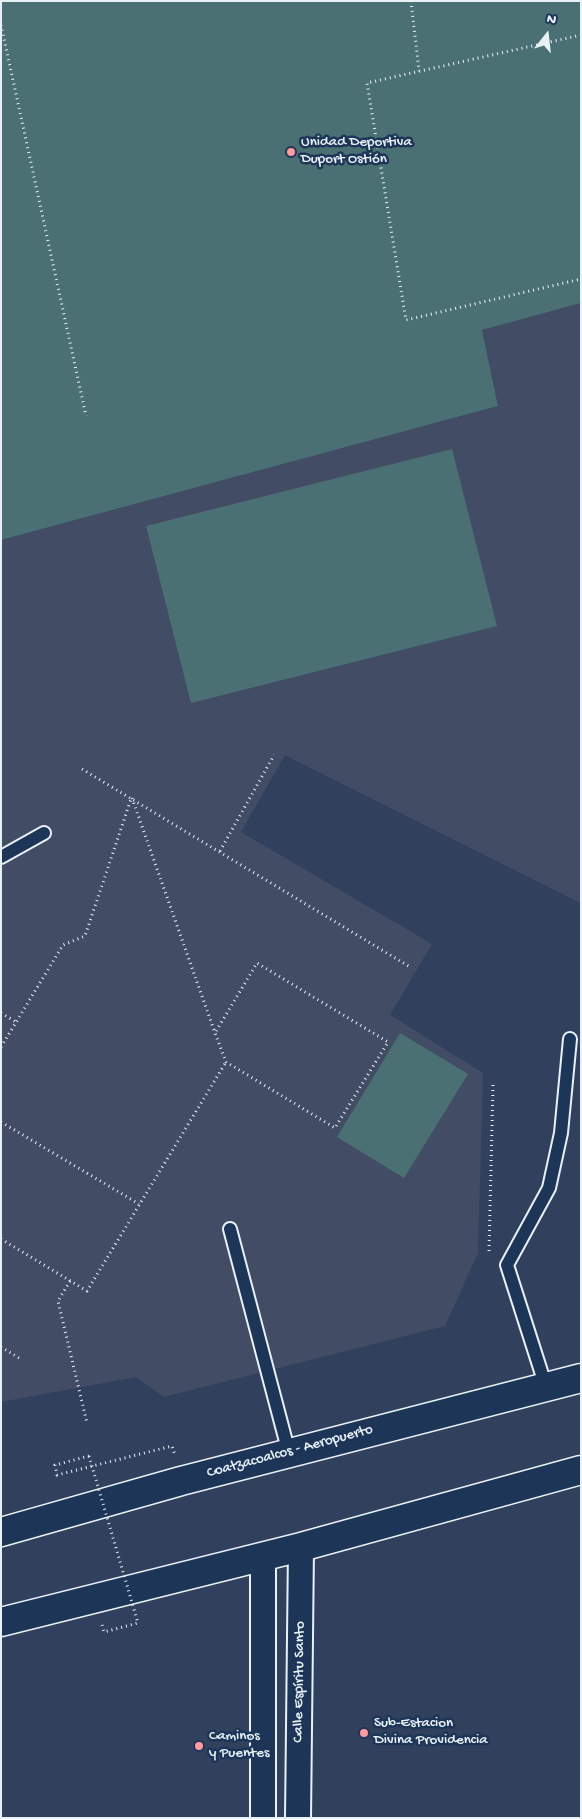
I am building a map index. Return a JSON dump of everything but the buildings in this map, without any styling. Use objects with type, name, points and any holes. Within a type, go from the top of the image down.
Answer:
[{"type":"main road","name":"Coatzacoalcos - Aeropuerto","points":[[1,1532],[289,1453],[581,1378]]},
{"type":"main road","points":[[1,1622],[263,1557],[581,1470]]},
{"type":"street","name":"Calle Espíritu Santo","points":[[298,1818],[301,1547]]},
{"type":"street","points":[[263,1557],[263,1818]]},
{"type":"lane","points":[[1,857],[44,832]]},
{"type":"lane","points":[[546,1386],[507,1265],[549,1188],[561,1133],[570,1038]]},
{"type":"lane","points":[[230,1229],[289,1453]]},
{"type":"path","points":[[411,1],[419,71]]},
{"type":"path","points":[[1,26],[86,416]]},
{"type":"path","points":[[581,35],[367,83],[406,320],[581,280]]},
{"type":"path","points":[[220,851],[274,756]]},
{"type":"path","points":[[82,768],[410,967]]},
{"type":"path","points":[[1,1047],[63,945],[85,936],[132,798]]},
{"type":"path","points":[[132,798],[215,1033],[226,1062],[335,1128],[388,1042],[257,964],[215,1033]]},
{"type":"path","points":[[1,1013],[16,1022]]},
{"type":"path","points":[[1,1239],[87,1291],[226,1062]]},
{"type":"path","points":[[493,1085],[489,1266],[507,1265]]},
{"type":"path","points":[[1,1122],[140,1204]]},
{"type":"path","points":[[70,1281],[58,1301],[87,1423]]},
{"type":"path","points":[[1,1347],[19,1358]]},
{"type":"path","points":[[138,1623],[89,1456],[55,1465],[57,1475],[172,1446]]},
{"type":"shaded area","points":[[581,303],[581,903],[285,755],[241,832],[432,944],[390,1015],[483,1073],[478,1253],[445,1326],[164,1397],[136,1377],[1,1402],[1,540],[498,406],[482,330]]},
{"type":"green space","name":"Unidad Deportiva Duport Ostión","points":[[1,1],[581,1],[581,303],[482,330],[498,406],[1,540]]},
{"type":"green space","points":[[452,449],[497,626],[191,703],[146,526]]},
{"type":"green space","points":[[400,1033],[468,1074],[404,1178],[337,1137]]},
{"type":"place","name":"Unidad Deportiva Duport Ostión","points":[[291,152]]},
{"type":"place","name":"Sub-Estacion Divina Providencia","points":[[364,1733]]},
{"type":"place","name":"Caminos y Puentes","points":[[199,1746]]}]
